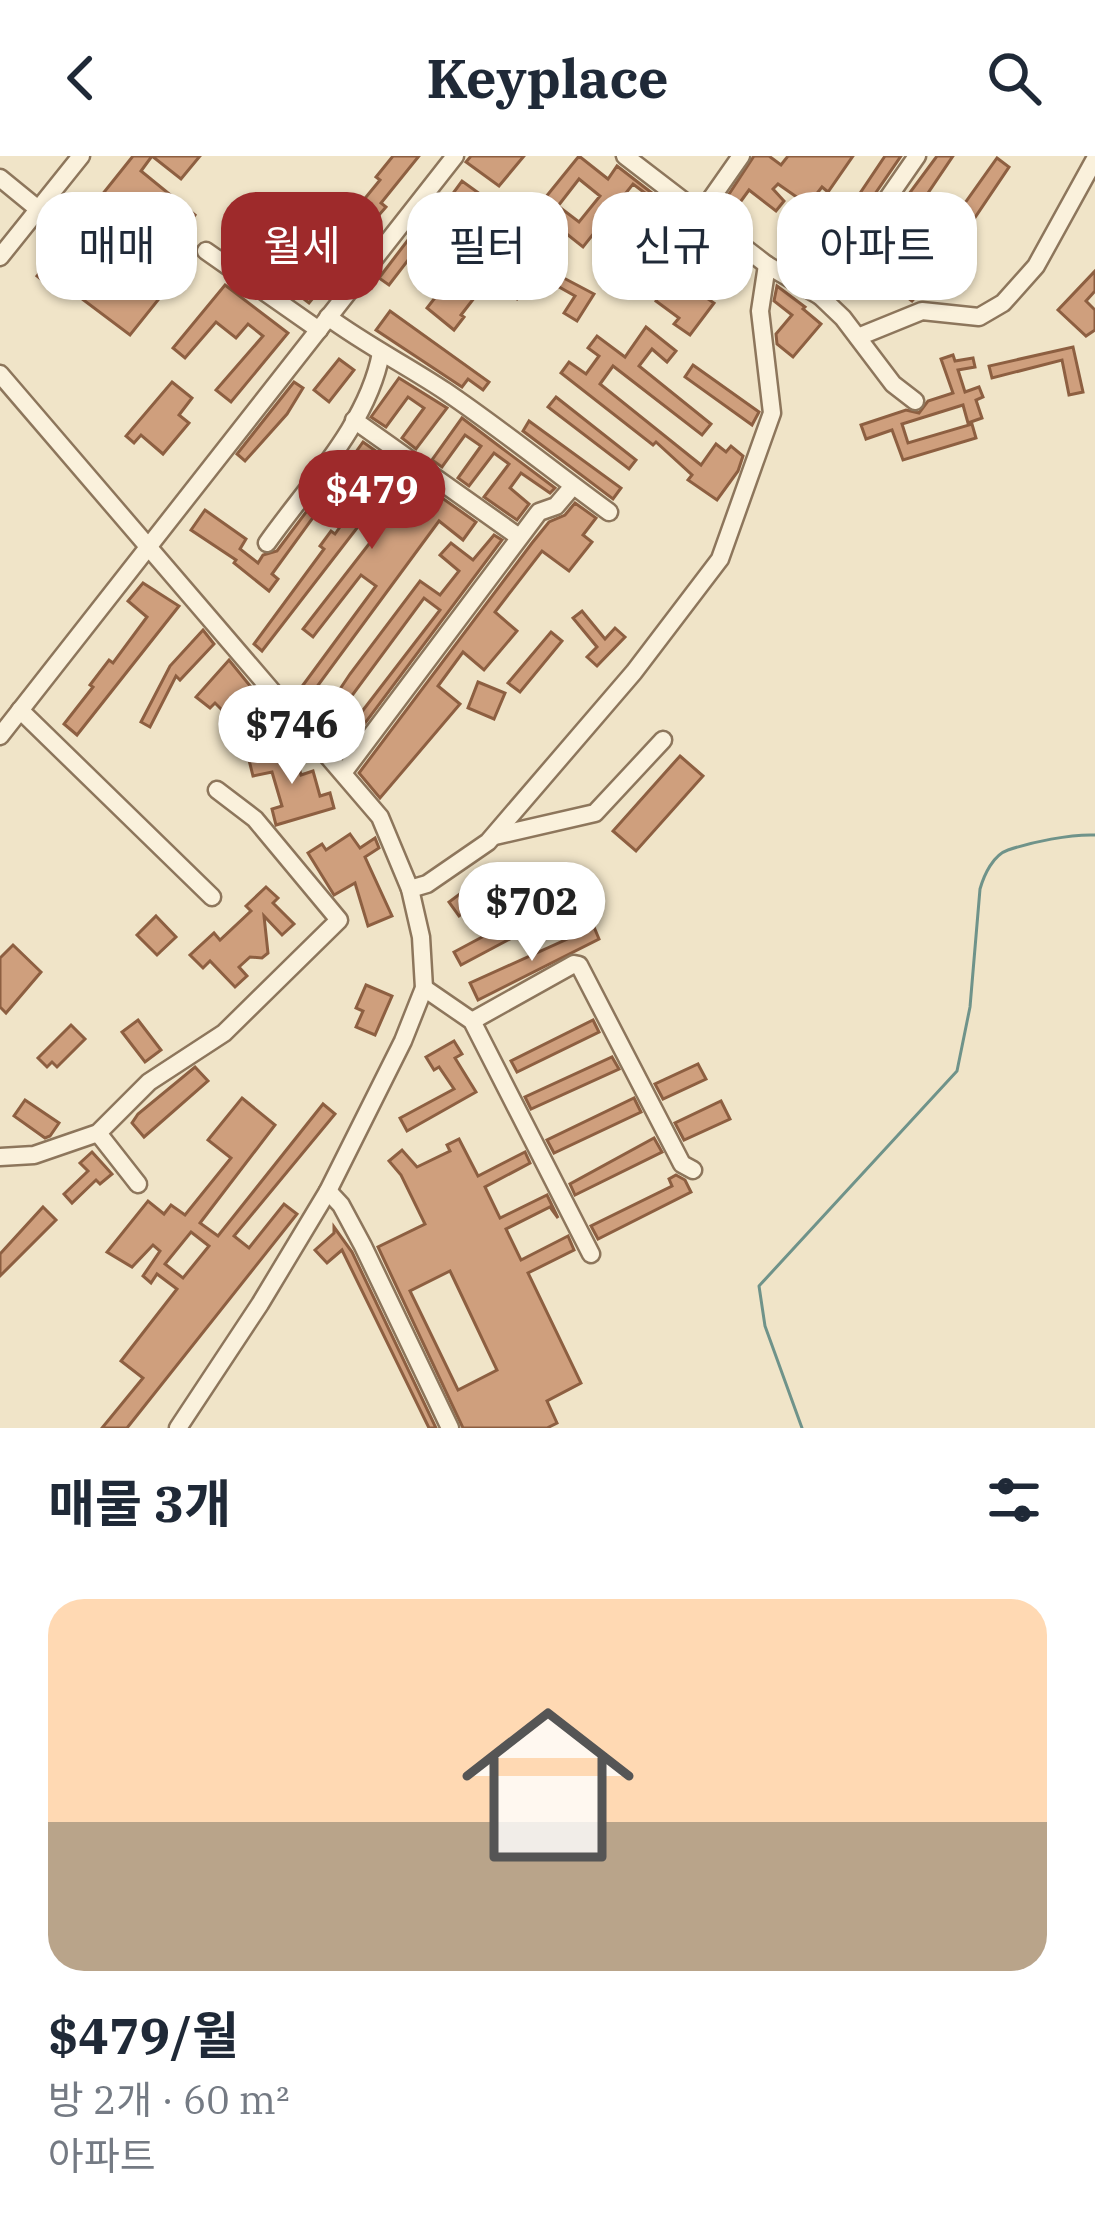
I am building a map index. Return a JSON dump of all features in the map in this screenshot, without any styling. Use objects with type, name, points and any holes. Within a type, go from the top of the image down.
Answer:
[{"type":"street","points":[[51,192],[80,156]]},
{"type":"street","points":[[0,736],[455,156]]},
{"type":"street","points":[[625,156],[673,192]]},
{"type":"street","points":[[716,192],[741,156]]},
{"type":"street","points":[[892,192],[917,156]]},
{"type":"street","points":[[858,337],[922,311],[979,317],[1003,303],[1036,266],[1095,159]]},
{"type":"street","points":[[0,178],[36,207]]},
{"type":"street","points":[[0,257],[36,212]]},
{"type":"street","points":[[206,250],[446,392],[609,512]]},
{"type":"street","points":[[753,254],[777,271]]},
{"type":"street","points":[[410,889],[458,865],[494,836],[634,672],[720,559],[772,413],[760,311],[767,265]]},
{"type":"street","points":[[824,300],[892,384],[915,401]]},
{"type":"street","points":[[267,543],[354,420],[376,379],[381,353]]},
{"type":"street","points":[[0,374],[380,818],[410,889],[421,937],[424,988],[403,1041],[328,1191],[178,1428]]},
{"type":"street","points":[[354,420],[519,537]]},
{"type":"street","points":[[343,773],[539,512],[556,506],[573,486]]},
{"type":"street","points":[[20,710],[212,897]]},
{"type":"street","points":[[494,836],[595,813],[663,740]]},
{"type":"street","points":[[0,1157],[34,1155],[98,1133],[149,1082],[224,1033],[339,920],[255,819],[217,790]]},
{"type":"street","points":[[472,1022],[579,964],[682,1164],[693,1170]]},
{"type":"street","points":[[424,988],[472,1022],[591,1254]]},
{"type":"street","points":[[98,1133],[138,1184]]},
{"type":"street","points":[[328,1191],[341,1204],[363,1246],[450,1428]]},
{"type":"building","points":[[133,156],[152,156],[141,171],[167,192],[104,192]]},
{"type":"building","points":[[152,156],[200,156],[181,179]]},
{"type":"building","points":[[393,156],[419,156],[383,201],[383,192],[370,192],[380,180],[376,177]]},
{"type":"building","points":[[471,156],[524,156],[499,186],[466,162]]},
{"type":"building","points":[[579,156],[608,179],[617,166],[651,192],[633,184],[627,192],[595,192],[579,179],[568,193],[550,192]]},
{"type":"building","points":[[754,156],[769,156],[781,165],[788,156],[853,156],[828,192],[822,187],[818,192],[789,192],[778,184],[773,189],[776,211],[749,190],[730,192]]},
{"type":"building","points":[[885,156],[901,156],[876,192],[861,192]]},
{"type":"building","points":[[937,156],[953,156],[929,192],[910,192]]},
{"type":"building","points":[[997,158],[1009,167],[977,215],[977,192],[973,192]]},
{"type":"building","points":[[462,181],[477,192],[454,192]]},
{"type":"building","points":[[592,206],[592,236],[583,247],[568,235],[568,214],[579,222]]},
{"type":"building","points":[[407,241],[407,262],[389,285],[383,273]]},
{"type":"building","points":[[1095,271],[1095,291],[1086,301],[1095,310],[1095,330],[1086,336],[1058,310]]},
{"type":"building","points":[[568,280],[592,293],[577,321],[564,313],[575,296],[568,292]]},
{"type":"building","points":[[777,286],[777,300],[796,300],[821,324],[793,357],[777,344],[776,334],[792,315],[774,301]]},
{"type":"building","points":[[221,290],[221,300],[245,300],[288,333],[231,402],[216,390],[263,336],[248,324],[236,338],[216,322],[185,358],[173,348]]},
{"type":"building","points":[[84,300],[158,300],[130,335]]},
{"type":"building","points":[[433,300],[473,300],[454,330],[427,308]]},
{"type":"building","points":[[656,301],[714,303],[690,335],[674,324],[679,318]]},
{"type":"building","points":[[390,311],[489,382],[483,390],[468,379],[462,387],[376,330]]},
{"type":"building","points":[[646,327],[676,351],[667,362],[652,349],[639,366],[711,424],[702,435],[613,366],[600,384],[701,465],[716,444],[726,452],[731,446],[743,456],[717,500],[688,480],[692,475],[656,442],[653,445],[561,373],[569,362],[586,374],[599,356],[588,348],[597,336],[625,357]]},
{"type":"building","points":[[1073,347],[1083,392],[1069,395],[1062,360],[992,378],[989,366]]},
{"type":"building","points":[[953,355],[955,361],[973,358],[975,367],[958,370],[965,392],[979,387],[983,397],[976,400],[982,418],[968,423],[963,405],[902,424],[908,443],[972,424],[976,438],[903,460],[892,430],[866,439],[861,425],[906,410],[919,413],[928,401],[953,393],[941,359]]},
{"type":"building","points":[[339,359],[354,370],[329,402],[314,390]]},
{"type":"building","points":[[693,365],[759,412],[752,425],[685,377]]},
{"type":"building","points":[[399,378],[447,408],[416,449],[402,438],[424,408],[408,397],[386,427],[371,417]]},
{"type":"building","points":[[172,382],[192,398],[179,415],[189,423],[163,454],[141,435],[134,443],[126,436]]},
{"type":"building","points":[[294,382],[303,388],[287,414],[245,461],[237,454]]},
{"type":"building","points":[[556,397],[636,460],[629,469],[548,407]]},
{"type":"building","points":[[462,418],[555,488],[550,493],[521,473],[510,488],[529,504],[517,520],[484,497],[509,464],[494,453],[469,486],[458,478],[481,446],[465,435],[442,467],[432,460]]},
{"type":"building","points":[[529,421],[621,488],[613,499],[523,431]]},
{"type":"building","points":[[363,442],[476,522],[463,540],[439,521],[305,703],[295,696],[376,586],[361,575],[313,637],[303,629],[376,535],[360,524],[262,651],[254,644],[324,549],[320,546],[331,531],[335,534],[374,479],[379,469],[356,452]]},
{"type":"building","points":[[348,456],[354,461],[272,574],[278,579],[269,591],[236,560],[191,530],[205,510],[246,539],[240,549],[258,563],[263,555],[277,551]]},
{"type":"building","points":[[575,503],[596,518],[583,535],[592,542],[569,571],[542,551],[495,612],[517,631],[484,670],[463,652],[438,686],[460,704],[380,798],[359,773],[532,543],[549,522],[565,515]]},
{"type":"building","points":[[494,535],[502,540],[345,750],[337,744],[440,610],[424,598],[334,720],[324,713],[350,674],[420,581],[440,595],[459,571],[440,555],[451,543],[473,560]]},
{"type":"building","points":[[143,583],[179,606],[77,735],[64,724],[109,660],[113,663],[147,617],[128,601]]},
{"type":"building","points":[[582,611],[605,639],[615,628],[625,637],[597,666],[587,657],[597,647],[573,618]]},
{"type":"building","points":[[203,630],[214,644],[180,680],[176,676],[150,727],[141,722],[170,666]]},
{"type":"building","points":[[551,632],[562,641],[520,692],[508,683]]},
{"type":"building","points":[[229,660],[260,698],[234,722],[215,703],[210,708],[196,697]]},
{"type":"building","points":[[478,682],[505,693],[494,719],[468,708]]},
{"type":"building","points":[[294,749],[301,775],[313,771],[320,796],[330,793],[334,808],[276,825],[272,809],[282,806],[272,772],[253,776],[249,760]]},
{"type":"building","points":[[680,756],[703,776],[636,851],[613,831]]},
{"type":"building","points":[[350,834],[360,848],[375,838],[379,848],[365,857],[392,916],[368,926],[355,883],[334,895],[308,853],[322,844],[326,850]]},
{"type":"building","points":[[488,873],[499,887],[459,916],[449,902]]},
{"type":"building","points":[[266,887],[278,898],[273,903],[294,924],[282,935],[264,916],[268,953],[250,957],[239,967],[247,976],[235,987],[210,961],[203,968],[190,955],[214,933],[220,940],[251,911],[246,906]]},
{"type":"building","points":[[529,912],[536,925],[461,965],[454,952]]},
{"type":"building","points":[[156,916],[176,937],[157,955],[137,935]]},
{"type":"building","points":[[594,927],[599,939],[478,1000],[470,983]]},
{"type":"building","points":[[13,945],[41,972],[6,1013],[0,1007],[0,958]]},
{"type":"building","points":[[366,985],[392,996],[375,1035],[356,1027],[363,1011],[356,1008]]},
{"type":"building","points":[[138,1020],[161,1050],[145,1062],[122,1032]]},
{"type":"building","points":[[593,1020],[599,1032],[517,1072],[511,1061]]},
{"type":"building","points":[[71,1025],[85,1039],[57,1067],[52,1062],[47,1067],[38,1058]]},
{"type":"building","points":[[454,1041],[462,1054],[455,1058],[476,1092],[407,1131],[400,1118],[454,1089],[426,1057]]},
{"type":"building","points":[[612,1057],[619,1069],[531,1109],[525,1097]]},
{"type":"building","points":[[698,1064],[706,1079],[663,1099],[655,1084]]},
{"type":"building","points":[[195,1067],[208,1081],[144,1137],[132,1123],[138,1114]]},
{"type":"building","points":[[242,1098],[275,1125],[200,1223],[218,1236],[323,1104],[335,1114],[234,1236],[249,1248],[284,1204],[297,1214],[127,1428],[102,1428],[143,1378],[121,1361],[177,1289],[157,1274],[151,1283],[143,1276],[160,1251],[153,1245],[132,1267],[107,1252],[148,1201],[164,1214],[171,1205],[185,1215],[231,1158],[208,1140]],"holes":[[[191,1232],[209,1246],[183,1278],[165,1264]]]},
{"type":"building","points":[[634,1098],[641,1112],[554,1153],[547,1140]]},
{"type":"building","points":[[25,1100],[59,1123],[50,1136],[45,1138],[14,1116]]},
{"type":"building","points":[[721,1101],[730,1119],[684,1140],[675,1123]]},
{"type":"building","points":[[654,1138],[662,1152],[575,1195],[570,1184]]},
{"type":"building","points":[[459,1139],[478,1176],[525,1152],[530,1163],[485,1187],[500,1218],[547,1195],[558,1218],[550,1207],[506,1229],[521,1260],[568,1236],[574,1250],[528,1273],[581,1383],[547,1401],[557,1423],[547,1428],[463,1428],[378,1247],[425,1224],[389,1161],[402,1150],[417,1167],[450,1151],[447,1145]],"holes":[[[450,1271],[497,1370],[458,1390],[410,1291]]]},
{"type":"building","points":[[92,1152],[112,1174],[100,1184],[96,1180],[72,1203],[64,1194],[88,1171],[80,1163]]},
{"type":"building","points":[[676,1175],[691,1192],[598,1239],[591,1226],[672,1186],[669,1179]]},
{"type":"building","points":[[43,1207],[56,1220],[0,1276],[0,1254]]},
{"type":"building","points":[[334,1227],[352,1252],[436,1428],[429,1428],[342,1250],[327,1263],[315,1250],[334,1233]]},
{"type":"waterway","points":[[802,1428],[765,1326],[759,1286],[957,1071],[970,1007],[980,889],[994,861],[1028,844],[1095,835]]}]
